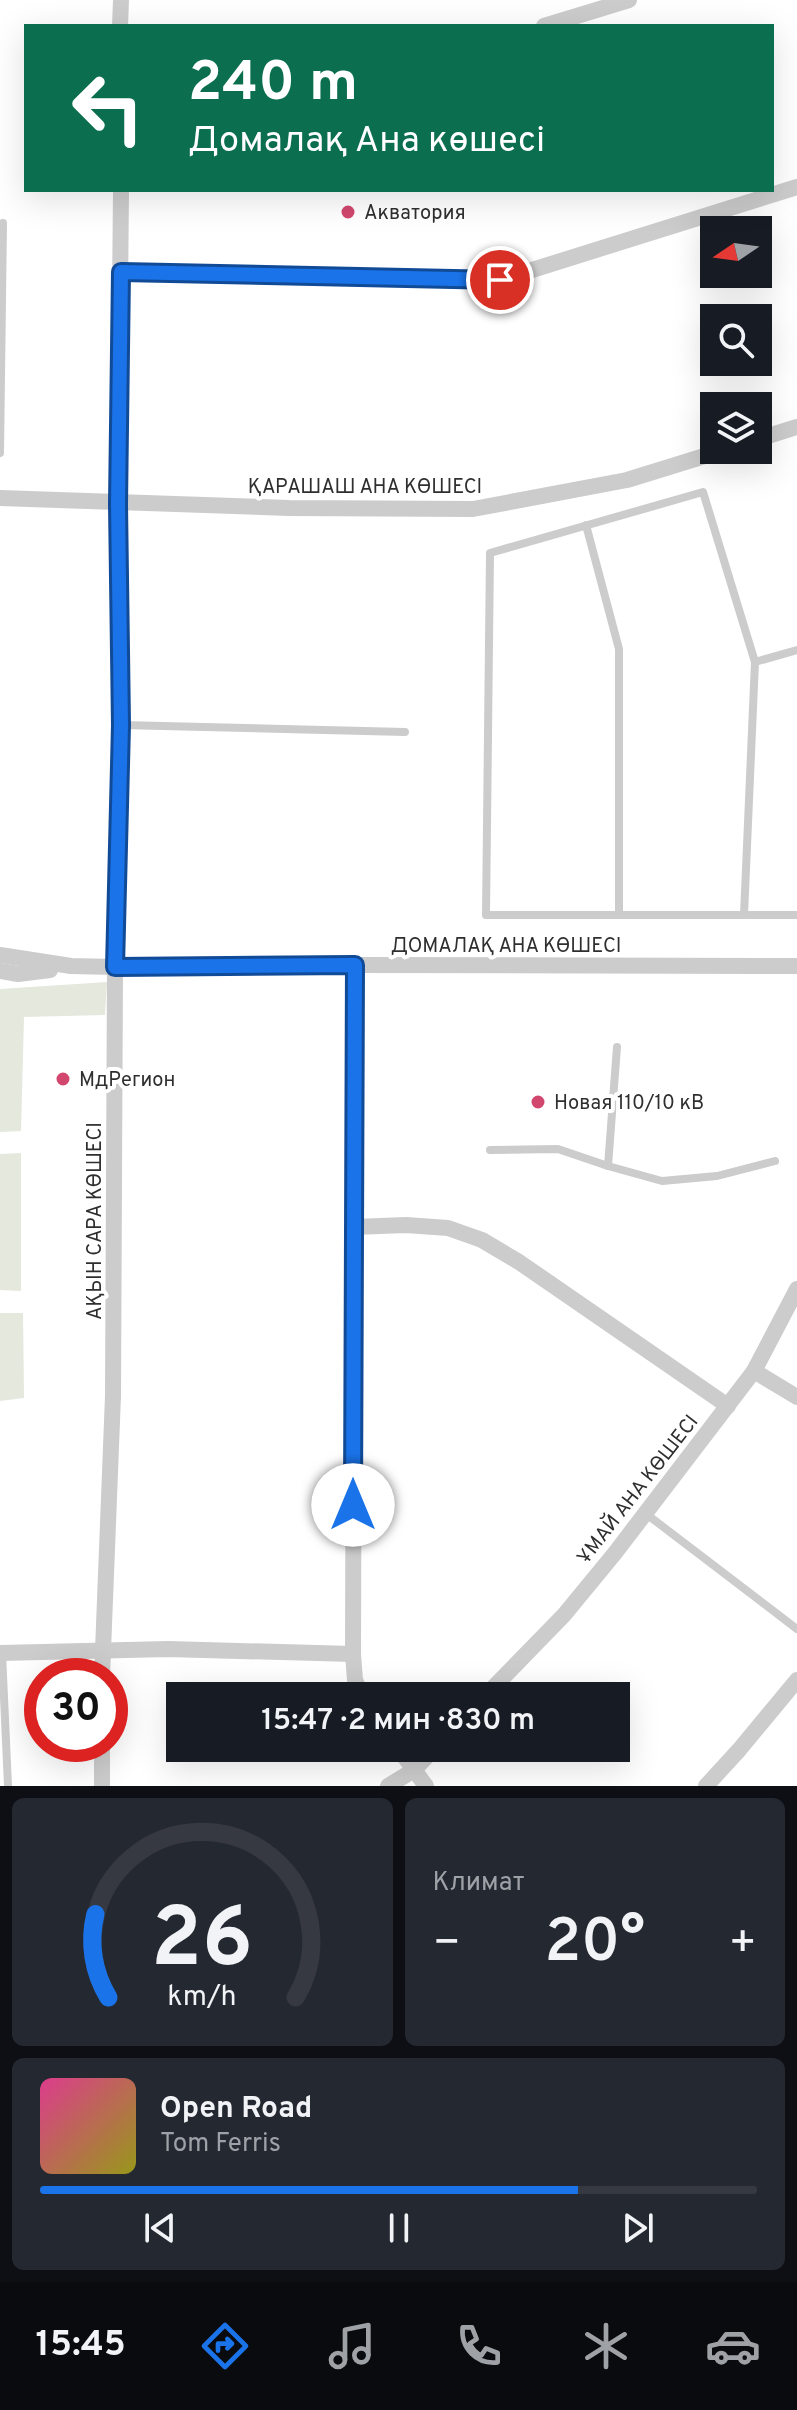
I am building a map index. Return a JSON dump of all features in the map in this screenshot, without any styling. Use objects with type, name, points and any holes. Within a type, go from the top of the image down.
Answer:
[{"type":"street","points":[[120,24],[121,0]]},
{"type":"street","points":[[551,24],[629,0]]},
{"type":"street","points":[[121,272],[500,280],[797,187]]},
{"type":"street","name":"АҚЫН САРА КӨШЕСІ","points":[[102,1658],[113,1396],[115,967],[121,725],[118,504],[121,192]]},
{"type":"street","points":[[772,435],[797,427]]},
{"type":"street","name":"ҚАРАШАШ АНА КӨШЕСІ","points":[[0,498],[289,508],[473,509],[627,480],[700,457]]},
{"type":"street","name":"ДОМАЛАҚ АНА КӨШЕСІ","points":[[0,955],[71,966],[115,967],[797,966]]},
{"type":"street","points":[[355,965],[353,1654],[356,1682]]},
{"type":"street","name":"ДОМАЛАҚ АНА КӨШЕСІ","points":[[2,973],[18,974],[71,966]]},
{"type":"street","points":[[354,1227],[406,1225],[448,1228],[482,1240],[519,1262],[728,1406]]},
{"type":"street","name":"ҰМАЙ АНА КӨШЕСІ","points":[[499,1682],[564,1615],[728,1406],[754,1371],[797,1289]]},
{"type":"street","points":[[754,1371],[797,1397]]},
{"type":"street","points":[[1,1653],[182,1649],[353,1654]]},
{"type":"street","points":[[706,1786],[797,1680]]},
{"type":"street","points":[[102,1762],[102,1786]]},
{"type":"street","points":[[408,1762],[426,1786]]},
{"type":"street","points":[[388,1786],[422,1762]]},
{"type":"lane","points":[[0,453],[3,223]]},
{"type":"lane","points":[[744,915],[755,662],[703,492],[490,553],[486,915],[619,915],[744,915],[797,915]]},
{"type":"lane","points":[[586,525],[619,649],[619,915]]},
{"type":"lane","points":[[755,662],[797,650]]},
{"type":"lane","points":[[121,725],[405,732]]},
{"type":"lane","points":[[608,1166],[617,1047]]},
{"type":"lane","points":[[490,1150],[558,1149],[662,1181],[717,1176],[775,1161]]},
{"type":"lane","points":[[645,1513],[797,1629]]},
{"type":"lane","points":[[1,1653],[8,1786]]},
{"type":"shaded area","points":[[107,982],[105,1015],[24,1017],[21,1131],[0,1132],[0,989]]},
{"type":"shaded area","points":[[21,1153],[21,1291],[0,1290],[0,1154]]},
{"type":"shaded area","points":[[0,1313],[23,1313],[24,1398],[0,1401]]},
{"type":"place","name":"Акватория","points":[[348,212]]},
{"type":"place","name":"МдРегион","points":[[63,1079]]},
{"type":"place","name":"Новая 110/10 кВ","points":[[538,1102]]},
{"type":"route","points":[[353,1505],[355,965],[115,967],[121,725],[118,504],[121,272],[500,280]]}]
